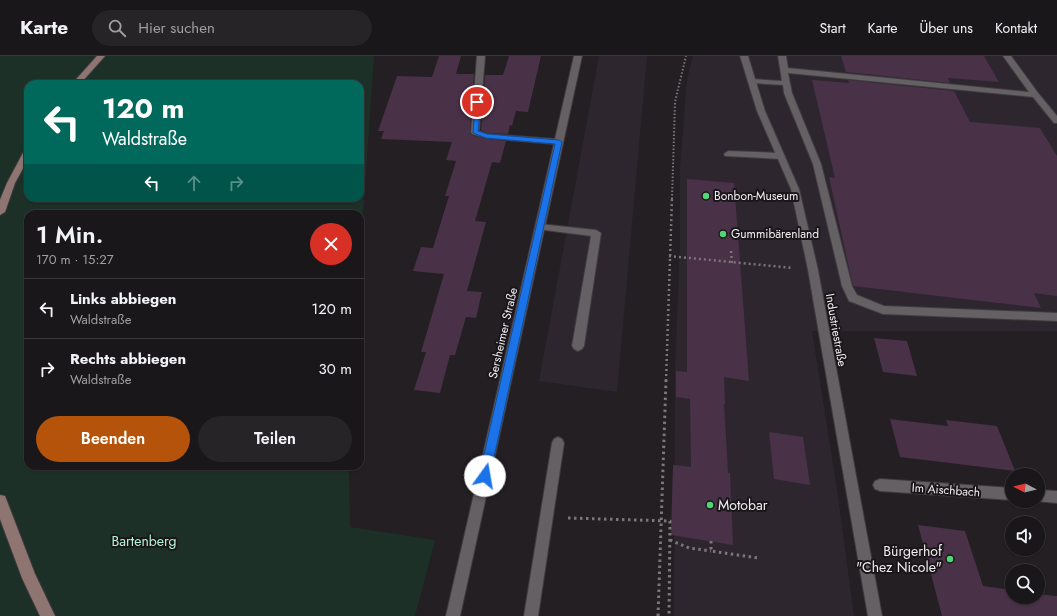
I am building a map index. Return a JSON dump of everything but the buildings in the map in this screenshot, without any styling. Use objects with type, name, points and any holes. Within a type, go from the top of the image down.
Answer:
[{"type":"main road","points":[[80,80],[101,56]]},
{"type":"main road","points":[[0,212],[11,183],[24,159]]},
{"type":"main road","points":[[0,501],[29,578],[48,616]]},
{"type":"street","points":[[481,56],[475,132],[486,136],[559,142]]},
{"type":"street","name":"Sersheimer Straße","points":[[453,616],[578,56]]},
{"type":"street","name":"Industriestraße","points":[[744,56],[761,111],[795,189],[813,270],[837,412],[875,616]]},
{"type":"street","points":[[782,56],[788,93],[817,164],[847,286],[853,298],[883,310],[1057,317]]},
{"type":"street","points":[[1006,56],[1035,95],[1057,121]]},
{"type":"street","points":[[784,70],[1035,95]]},
{"type":"street","points":[[752,81],[786,83]]},
{"type":"street","points":[[728,154],[781,156]]},
{"type":"street","points":[[540,227],[596,233],[578,346]]},
{"type":"street","points":[[531,616],[558,443]]},
{"type":"street","name":"Im Aischbach","points":[[880,485],[1005,494]]},
{"type":"street","points":[[1045,496],[1057,497]]},
{"type":"path","points":[[658,616],[675,102],[686,56]]},
{"type":"path","points":[[731,251],[732,263]]},
{"type":"path","points":[[670,256],[813,270]]},
{"type":"path","points":[[547,518],[670,521],[669,616]]},
{"type":"path","points":[[670,540],[688,548],[758,558]]},
{"type":"path","points":[[711,541],[711,551]]},
{"type":"shaded area","points":[[599,56],[647,56],[617,392],[539,381]]},
{"type":"shaded area","points":[[693,56],[1057,56],[1057,331],[812,331],[837,489],[854,616],[674,616],[675,367],[680,245],[680,168],[687,79]]},
{"type":"green space","name":"Bartenberg","points":[[0,56],[374,56],[364,202],[364,80],[24,80],[24,202],[364,202],[363,210],[24,210],[24,470],[349,470],[350,527],[435,540],[415,616],[0,616]]},
{"type":"place","name":"Bonbon-Museum","points":[[706,196]]},
{"type":"place","name":"Gummibärenland","points":[[723,234]]},
{"type":"place","name":"Motobar","points":[[710,505]]},
{"type":"place","name":"Bürgerhof \"Chez Nicole\"","points":[[950,559]]},
{"type":"route","points":[[477,102],[475,132],[486,136],[559,142],[485,476]]}]
